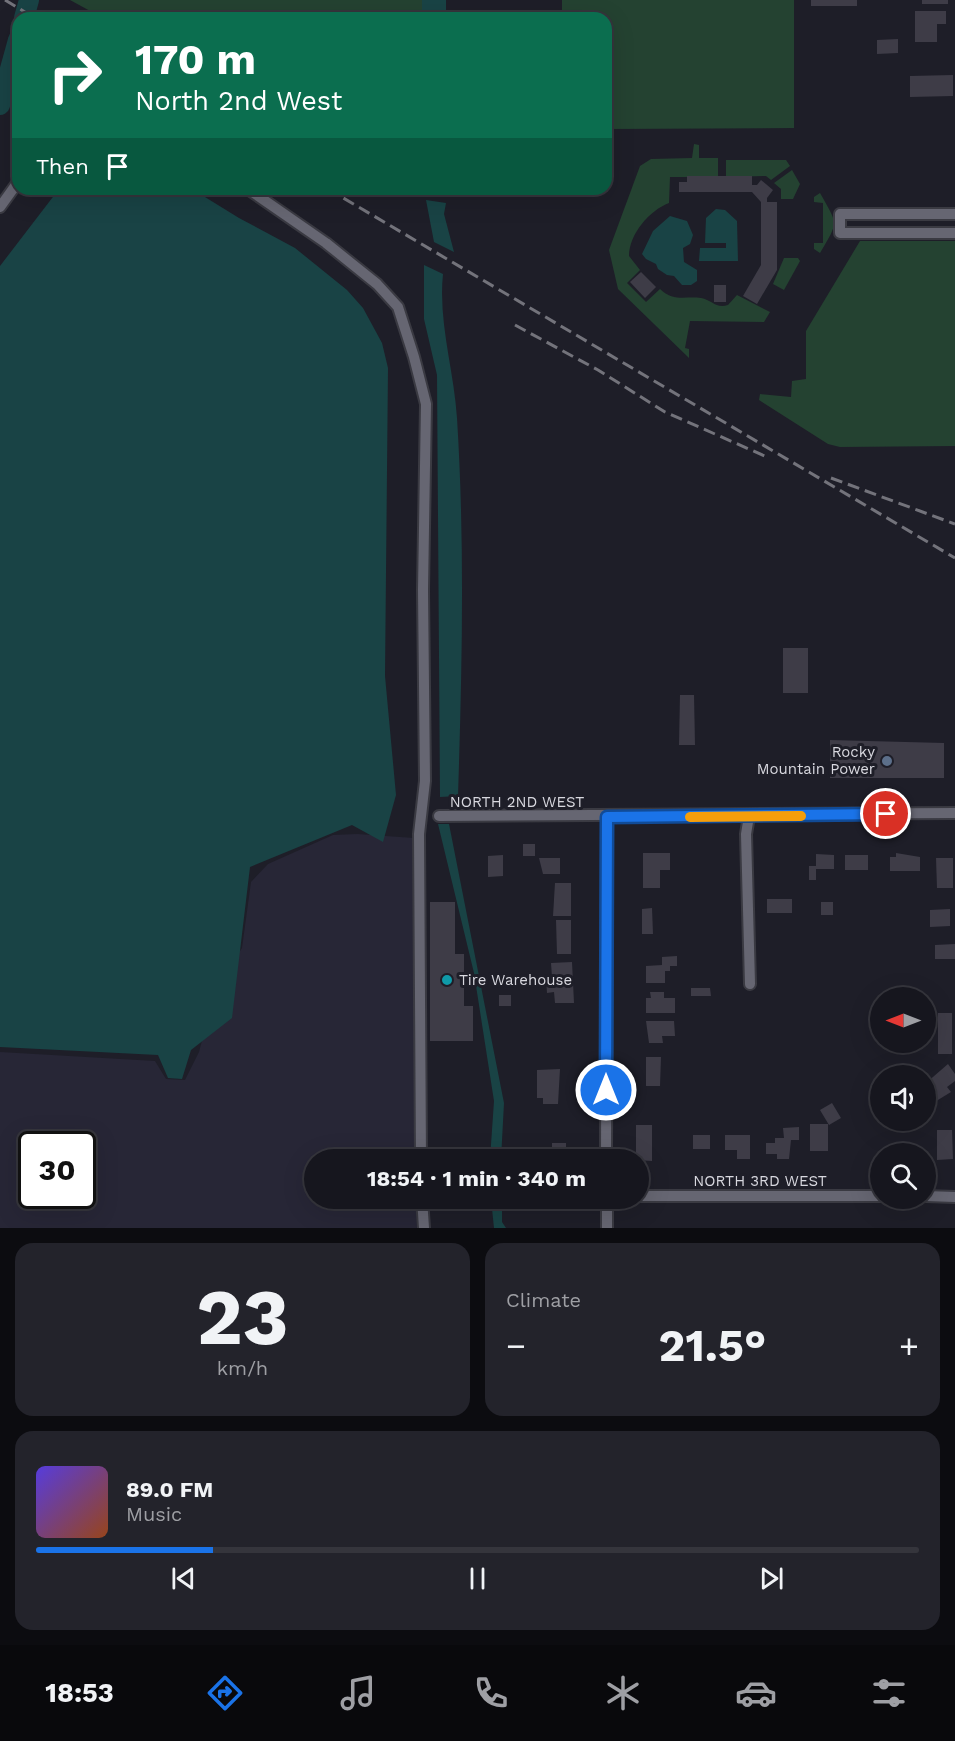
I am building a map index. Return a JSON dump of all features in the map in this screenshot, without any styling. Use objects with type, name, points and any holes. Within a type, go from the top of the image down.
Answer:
[{"type":"street","points":[[0,207],[12,190]]},
{"type":"street","points":[[257,195],[326,243],[378,284],[398,307],[426,404],[423,590],[425,781],[419,834],[421,1149]]},
{"type":"street","points":[[955,214],[840,214],[840,233],[955,234]]},
{"type":"street","name":"NORTH 2ND WEST","points":[[440,816],[607,817],[955,813]]},
{"type":"street","points":[[749,816],[746,834],[750,984]]},
{"type":"street","points":[[606,1149],[607,817]]},
{"type":"street","name":"NORTH 3RD WEST","points":[[649,1196],[870,1196]]},
{"type":"street","points":[[936,1197],[955,1197]]},
{"type":"street","points":[[423,1209],[424,1228]]},
{"type":"street","points":[[607,1209],[607,1228]]},
{"type":"shaded area","points":[[70,0],[422,0],[422,12],[92,12]]},
{"type":"shaded area","points":[[422,0],[446,0],[446,12],[422,12]]},
{"type":"shaded area","points":[[562,0],[794,0],[794,128],[612,129],[612,12],[562,12]]},
{"type":"shaded area","points":[[694,144],[699,145],[699,158],[718,158],[718,177],[670,177],[669,203],[648,217],[633,239],[629,256],[640,270],[627,283],[646,302],[660,289],[670,296],[701,298],[720,306],[728,305],[737,295],[770,312],[764,322],[690,321],[685,348],[689,349],[689,358],[618,289],[609,250],[640,166],[651,159],[692,158]]},
{"type":"shaded area","points":[[726,160],[786,160],[790,166],[771,180],[766,176],[726,177]]},
{"type":"shaded area","points":[[792,170],[800,184],[793,199],[781,199],[781,189],[774,183]]},
{"type":"shaded area","points":[[820,193],[834,223],[831,235],[820,253],[814,249],[814,243],[823,243],[823,203],[814,202],[814,197]]},
{"type":"shaded area","points":[[54,195],[202,195],[295,248],[347,290],[363,308],[382,343],[388,368],[385,676],[396,795],[383,842],[352,825],[250,867],[232,1018],[191,1050],[182,1079],[168,1078],[158,1055],[0,1047],[0,266]]},
{"type":"shaded area","points":[[426,200],[446,203],[444,214],[454,252],[434,242]]},
{"type":"shaded area","points":[[716,209],[725,210],[737,221],[738,261],[699,261],[700,248],[726,248],[726,243],[705,243],[706,218]]},
{"type":"shaded area","points":[[670,216],[687,221],[693,235],[690,244],[683,248],[684,262],[697,270],[697,281],[691,285],[682,285],[674,276],[667,275],[658,269],[656,264],[642,254],[653,231]]},
{"type":"shaded area","points":[[860,241],[955,241],[955,446],[840,447],[828,444],[759,400],[760,394],[791,397],[792,381],[806,379],[806,331]]},
{"type":"shaded area","points":[[784,258],[798,258],[800,261],[784,290],[773,284]]},
{"type":"shaded area","points":[[424,265],[443,274],[444,328],[455,400],[460,465],[462,654],[458,796],[440,797],[437,375],[424,319]]},
{"type":"shaded area","points":[[438,824],[449,824],[504,1103],[502,1149],[491,1149],[494,1101],[474,973]]},
{"type":"shaded area","points":[[357,834],[414,838],[415,1149],[304,1149],[304,1209],[416,1209],[417,1228],[0,1228],[0,1052],[155,1061],[166,1079],[185,1080],[199,1052],[213,999],[221,979],[242,948],[251,882],[268,864],[333,835]]},
{"type":"shaded area","points":[[492,1209],[502,1209],[502,1222],[506,1228],[494,1228]]},
{"type":"building","points":[[811,0],[857,0],[857,6],[811,6]]},
{"type":"building","points":[[922,0],[948,0],[948,4],[922,4]]},
{"type":"building","points":[[915,11],[946,11],[946,24],[937,24],[937,42],[915,42]]},
{"type":"building","points":[[898,39],[898,53],[877,54],[877,40]]},
{"type":"building","points":[[953,75],[953,96],[910,97],[910,76]]},
{"type":"building","points":[[687,176],[752,176],[752,185],[757,185],[761,180],[773,190],[767,202],[777,202],[777,270],[757,304],[743,296],[761,265],[761,202],[752,192],[679,192],[679,182],[687,182]]},
{"type":"building","points":[[641,272],[656,287],[645,298],[630,282]]},
{"type":"building","points":[[714,285],[726,285],[726,302],[714,302]]},
{"type":"building","points":[[783,648],[808,648],[808,693],[783,693]]},
{"type":"building","points":[[680,695],[694,695],[695,745],[679,745]]},
{"type":"building","name":"Rocky Mountain Power","points":[[830,740],[944,743],[944,778],[830,778]]},
{"type":"building","points":[[523,844],[535,844],[535,856],[523,856]]},
{"type":"building","points":[[643,853],[670,853],[670,870],[660,870],[660,888],[643,888]]},
{"type":"building","points":[[896,853],[920,857],[920,871],[890,871],[890,857],[896,857]]},
{"type":"building","points":[[816,854],[834,855],[834,869],[816,869],[816,880],[809,880],[809,866],[816,866]]},
{"type":"building","points":[[503,855],[503,876],[488,877],[488,856]]},
{"type":"building","points":[[845,855],[868,855],[868,870],[845,870]]},
{"type":"building","points":[[539,858],[560,858],[560,874],[543,874]]},
{"type":"building","points":[[936,858],[953,858],[953,888],[937,888]]},
{"type":"building","points":[[555,883],[571,883],[571,916],[553,916]]},
{"type":"building","points":[[767,899],[792,899],[792,913],[767,913]]},
{"type":"building","name":"Tire Warehouse","points":[[430,902],[455,902],[455,954],[464,954],[464,1006],[473,1006],[473,1041],[430,1041]]},
{"type":"building","points":[[821,902],[833,902],[833,915],[821,915]]},
{"type":"building","points":[[652,908],[653,934],[642,934],[642,909]]},
{"type":"building","points":[[950,909],[950,926],[930,927],[930,910]]},
{"type":"building","points":[[556,920],[571,920],[571,954],[557,954]]},
{"type":"building","points":[[955,944],[955,959],[935,959],[935,945]]},
{"type":"building","points":[[677,956],[677,966],[670,966],[670,971],[665,971],[665,983],[646,983],[646,966],[662,965],[662,957]]},
{"type":"building","points":[[572,962],[574,1003],[555,1003],[554,992],[547,993],[546,977],[552,977],[551,963]]},
{"type":"building","points":[[691,988],[710,988],[711,996],[691,996]]},
{"type":"building","points":[[650,992],[664,992],[664,998],[675,998],[675,1013],[646,1013],[646,998],[651,998]]},
{"type":"building","points":[[499,995],[511,995],[511,1006],[499,1006]]},
{"type":"building","points":[[938,1013],[952,1013],[952,1054],[938,1054]]},
{"type":"building","points":[[646,1021],[674,1021],[675,1036],[662,1036],[663,1043],[649,1043]]},
{"type":"building","points":[[646,1057],[661,1057],[660,1086],[646,1086]]},
{"type":"building","points":[[948,1064],[955,1074],[955,1081],[947,1087],[951,1092],[936,1101],[936,1074]]},
{"type":"building","points":[[560,1069],[558,1104],[543,1104],[543,1098],[537,1098],[537,1070]]},
{"type":"building","points":[[832,1103],[841,1118],[829,1125],[820,1110]]},
{"type":"building","points":[[810,1124],[828,1124],[828,1151],[810,1151]]},
{"type":"building","points":[[636,1125],[652,1125],[652,1161],[649,1161],[649,1149],[636,1149]]},
{"type":"building","points":[[799,1127],[799,1140],[791,1140],[789,1159],[777,1159],[777,1154],[766,1154],[766,1143],[775,1143],[775,1138],[784,1138],[783,1128]]},
{"type":"building","points":[[937,1130],[952,1130],[953,1159],[937,1160]]},
{"type":"building","points":[[693,1135],[710,1135],[710,1149],[693,1149]]},
{"type":"building","points":[[725,1135],[750,1135],[750,1159],[737,1159],[737,1150],[725,1150]]},
{"type":"building","points":[[552,1143],[566,1143],[566,1149],[552,1149]]},
{"type":"waterway","points":[[26,12],[29,0]]},
{"type":"waterway","points":[[0,105],[12,62]]},
{"type":"railway","points":[[5,0],[25,12]]},
{"type":"railway","points":[[338,195],[955,558]]},
{"type":"railway","points":[[515,325],[598,370],[665,412],[767,457]]},
{"type":"railway","points":[[831,478],[955,524]]},
{"type":"slow traffic","points":[[690,817],[801,816]]},
{"type":"place","name":"Rocky Mountain Power","points":[[887,761]]},
{"type":"place","name":"Tire Warehouse","points":[[447,980]]},
{"type":"route","points":[[606,1090],[607,817],[886,814]]}]
